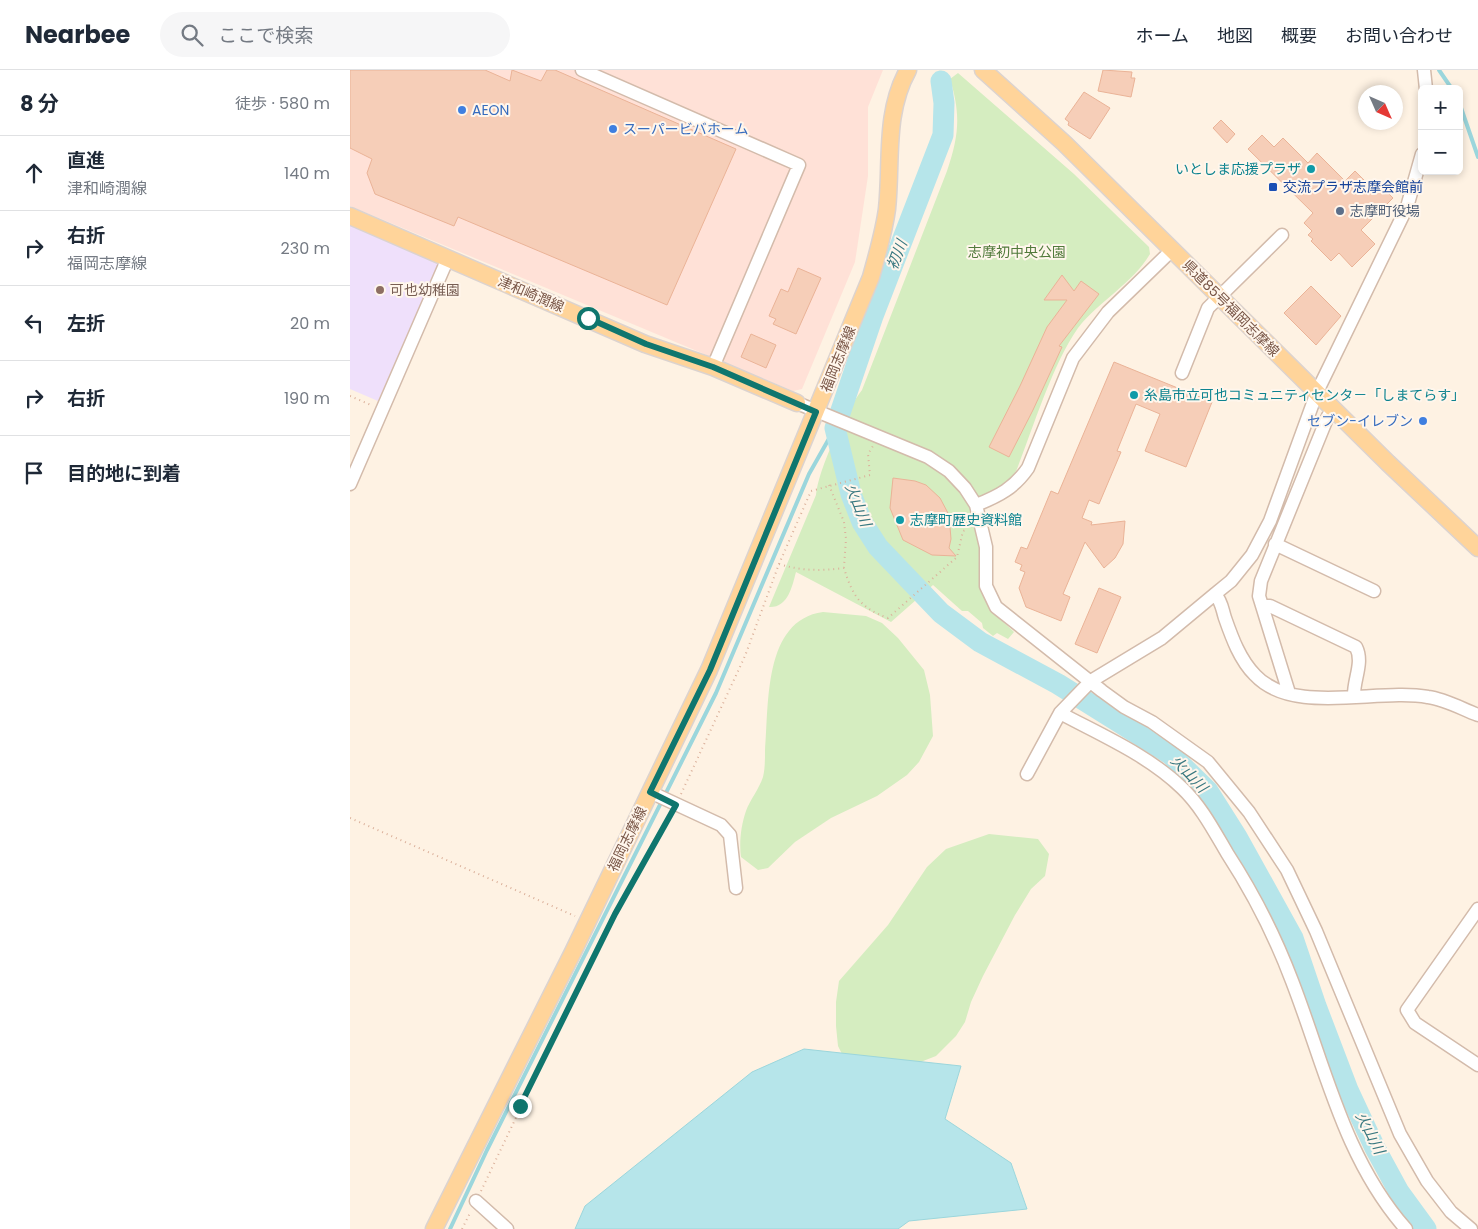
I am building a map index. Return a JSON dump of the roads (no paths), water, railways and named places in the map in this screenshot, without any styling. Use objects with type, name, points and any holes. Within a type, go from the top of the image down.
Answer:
[{"type":"main road","name":"福岡志摩線","points":[[434,1229],[653,794],[710,670],[868,285],[880,247],[887,210],[893,110],[902,81],[908,70]]},
{"type":"main road","name":"県道85号福岡志摩線","points":[[983,70],[1064,143],[1318,392],[1334,410],[1478,548]]},
{"type":"main road","name":"津和崎潤線","points":[[350,216],[646,344],[713,367],[797,403]]},
{"type":"street","points":[[582,70],[799,165],[713,367]]},
{"type":"street","points":[[1424,70],[1426,85]]},
{"type":"street","points":[[1027,774],[1062,710],[1089,684],[1162,638],[1230,581],[1252,555],[1270,521],[1318,392],[1407,207],[1418,168]]},
{"type":"street","points":[[1182,373],[1208,308],[1282,235]]},
{"type":"street","points":[[976,506],[1006,493],[1020,481],[1028,468],[1074,358],[1108,312],[1172,250]]},
{"type":"street","points":[[350,484],[448,258]]},
{"type":"street","points":[[797,403],[928,458],[949,471],[965,488],[976,506],[982,524],[986,547],[986,586],[996,607],[1089,684],[1124,707],[1152,722],[1208,762],[1249,812],[1287,870],[1302,900],[1400,1134],[1427,1181],[1451,1212],[1471,1229]]},
{"type":"street","points":[[1289,693],[1262,606],[1260,596],[1261,581],[1328,416],[1334,410]]},
{"type":"street","points":[[1275,544],[1374,591]]},
{"type":"street","points":[[1215,594],[1220,600],[1234,644],[1245,663],[1266,686],[1289,693],[1338,699],[1382,694],[1429,697],[1478,715]]},
{"type":"street","points":[[1262,606],[1270,606],[1356,647],[1361,656],[1354,686],[1354,698]]},
{"type":"street","points":[[1062,710],[1153,765],[1183,788],[1207,820],[1245,882],[1277,945],[1334,1102],[1369,1180],[1392,1213],[1406,1229]]},
{"type":"street","points":[[653,794],[721,825],[730,835],[736,888]]},
{"type":"street","points":[[1478,909],[1407,1010],[1415,1023],[1478,1065]]},
{"type":"street","points":[[476,1201],[507,1229]]},
{"type":"water","points":[[804,1049],[961,1066],[945,1119],[1011,1163],[1027,1209],[909,1221],[898,1229],[575,1229],[585,1206],[752,1072]]},
{"type":"waterway","points":[[1439,70],[1449,85]]},
{"type":"waterway","name":"火山川","points":[[941,81],[944,103],[943,135],[873,316],[835,428],[851,494],[862,522],[878,547],[941,613],[980,642],[1058,684],[1170,754],[1208,791],[1237,837],[1293,938],[1316,1006],[1348,1090],[1375,1148],[1399,1192],[1426,1229]]},
{"type":"waterway","points":[[1463,114],[1478,157]]},
{"type":"waterway","points":[[450,1229],[487,1150],[716,693],[809,474],[835,428]]},
{"type":"place","name":"AEON","points":[[462,110]]},
{"type":"place","name":"スーパービバホーム","points":[[613,129]]},
{"type":"place","name":"いとしま応援プラザ","points":[[1311,169]]},
{"type":"place","name":"交流プラザ志摩会館前","points":[[1273,187]]},
{"type":"place","name":"志摩町役場","points":[[1340,211]]},
{"type":"place","name":"可也幼稚園","points":[[380,290]]},
{"type":"place","name":"糸島市立可也コミュニティセンタ－「しまてらす」","points":[[1134,395]]},
{"type":"place","name":"セブン-イレブン","points":[[1423,421]]},
{"type":"place","name":"志摩町歴史資料館","points":[[900,520]]},
{"type":"park label","name":"志摩初中央公園","points":[[1017,252]]},
{"type":"water label","name":"初川","points":[[897,255]]}]
